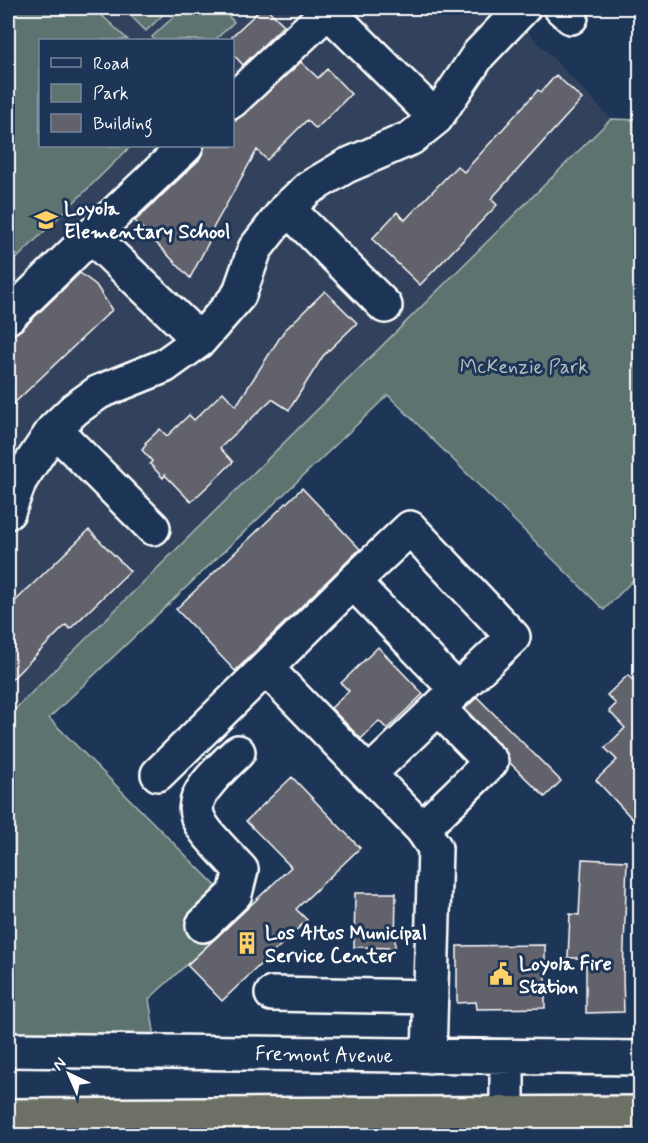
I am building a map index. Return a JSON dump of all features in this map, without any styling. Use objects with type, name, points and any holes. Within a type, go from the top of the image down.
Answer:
[{"type":"highway","points":[[8,1116],[507,1124],[640,1113]]},
{"type":"street","points":[[8,512],[20,480],[54,429],[99,392],[164,366],[200,340],[239,295],[255,249],[287,208],[309,188],[346,166],[411,138],[436,118],[479,54],[523,8]]},
{"type":"street","points":[[234,100],[328,11],[436,118]]},
{"type":"street","points":[[8,317],[185,147]]},
{"type":"street","points":[[287,208],[385,306]]},
{"type":"street","points":[[91,236],[200,340]]},
{"type":"street","points":[[54,429],[153,528]]},
{"type":"street","points":[[158,774],[410,528],[513,637],[369,774]]},
{"type":"street","points":[[353,582],[448,699],[491,762],[422,829]]},
{"type":"street","points":[[266,668],[422,829],[435,848],[429,1056]]},
{"type":"street","points":[[203,925],[235,894],[241,870],[207,836],[196,814],[195,801],[200,790],[238,752]]},
{"type":"street","points":[[272,994],[430,997]]},
{"type":"street","name":"Fremont Avenue","points":[[8,1050],[640,1058]]},
{"type":"street","points":[[507,1058],[507,1124]]},
{"type":"shaded area","points":[[8,8],[545,8],[525,29],[611,119],[8,716]]},
{"type":"green space","points":[[8,8],[94,8],[127,39],[39,39],[39,147],[130,147],[8,267]]},
{"type":"green space","points":[[123,8],[170,8],[146,31]]},
{"type":"green space","points":[[183,8],[220,8],[234,22],[216,39],[154,39],[152,37]]},
{"type":"green space","name":"McKenzie Park","points":[[611,119],[640,120],[640,573],[604,610],[388,395],[49,718],[243,913],[149,999],[155,1038],[8,1033],[8,716]]},
{"type":"building","points":[[262,8],[266,8],[284,25],[243,65],[234,55],[232,36]]},
{"type":"building","points":[[301,62],[318,78],[327,69],[351,94],[316,129],[307,120],[267,160],[257,150],[212,230],[214,232],[190,278],[135,221],[199,160],[205,147],[234,147],[234,122]]},
{"type":"building","points":[[556,75],[582,99],[491,199],[497,205],[420,285],[372,239],[397,212],[405,220],[457,166],[464,172],[538,90],[541,92]]},
{"type":"building","points":[[80,273],[96,285],[112,310],[8,409],[8,335],[21,330]]},
{"type":"building","points":[[325,291],[357,323],[323,356],[289,410],[272,399],[220,448],[233,462],[191,502],[165,475],[163,478],[150,464],[152,461],[142,450],[145,443],[160,429],[167,436],[189,415],[194,420],[223,392],[236,406],[284,331]]},
{"type":"building","points":[[302,488],[360,549],[235,671],[176,609]]},
{"type":"building","points":[[89,530],[130,571],[70,629],[66,625],[8,683],[8,608]]},
{"type":"building","points":[[378,647],[423,694],[387,729],[379,721],[361,739],[331,708],[349,691],[341,683]]},
{"type":"building","points":[[628,675],[640,688],[640,827],[596,780],[617,760],[605,748],[625,728],[609,711],[616,704],[607,695]]},
{"type":"building","points":[[477,697],[561,781],[545,797],[509,762],[504,749],[465,709]]},
{"type":"building","points":[[292,777],[360,848],[296,909],[307,920],[222,1001],[187,965],[291,867],[246,821]]},
{"type":"building","points":[[582,859],[627,861],[624,1012],[586,1013],[586,958],[568,958],[570,914],[579,915]]},
{"type":"building","points":[[355,893],[396,893],[395,948],[354,947]]},
{"type":"building","name":"Loyola Fire Station","points":[[545,945],[545,1008],[477,1009],[476,1002],[457,1003],[457,946]]},
{"type":"place","name":"Loyola Elementary School","points":[[46,220]]},
{"type":"place","name":"Los Altos Municipal Service Center","points":[[247,943]]},
{"type":"place","name":"Loyola Fire Station","points":[[501,974]]}]
